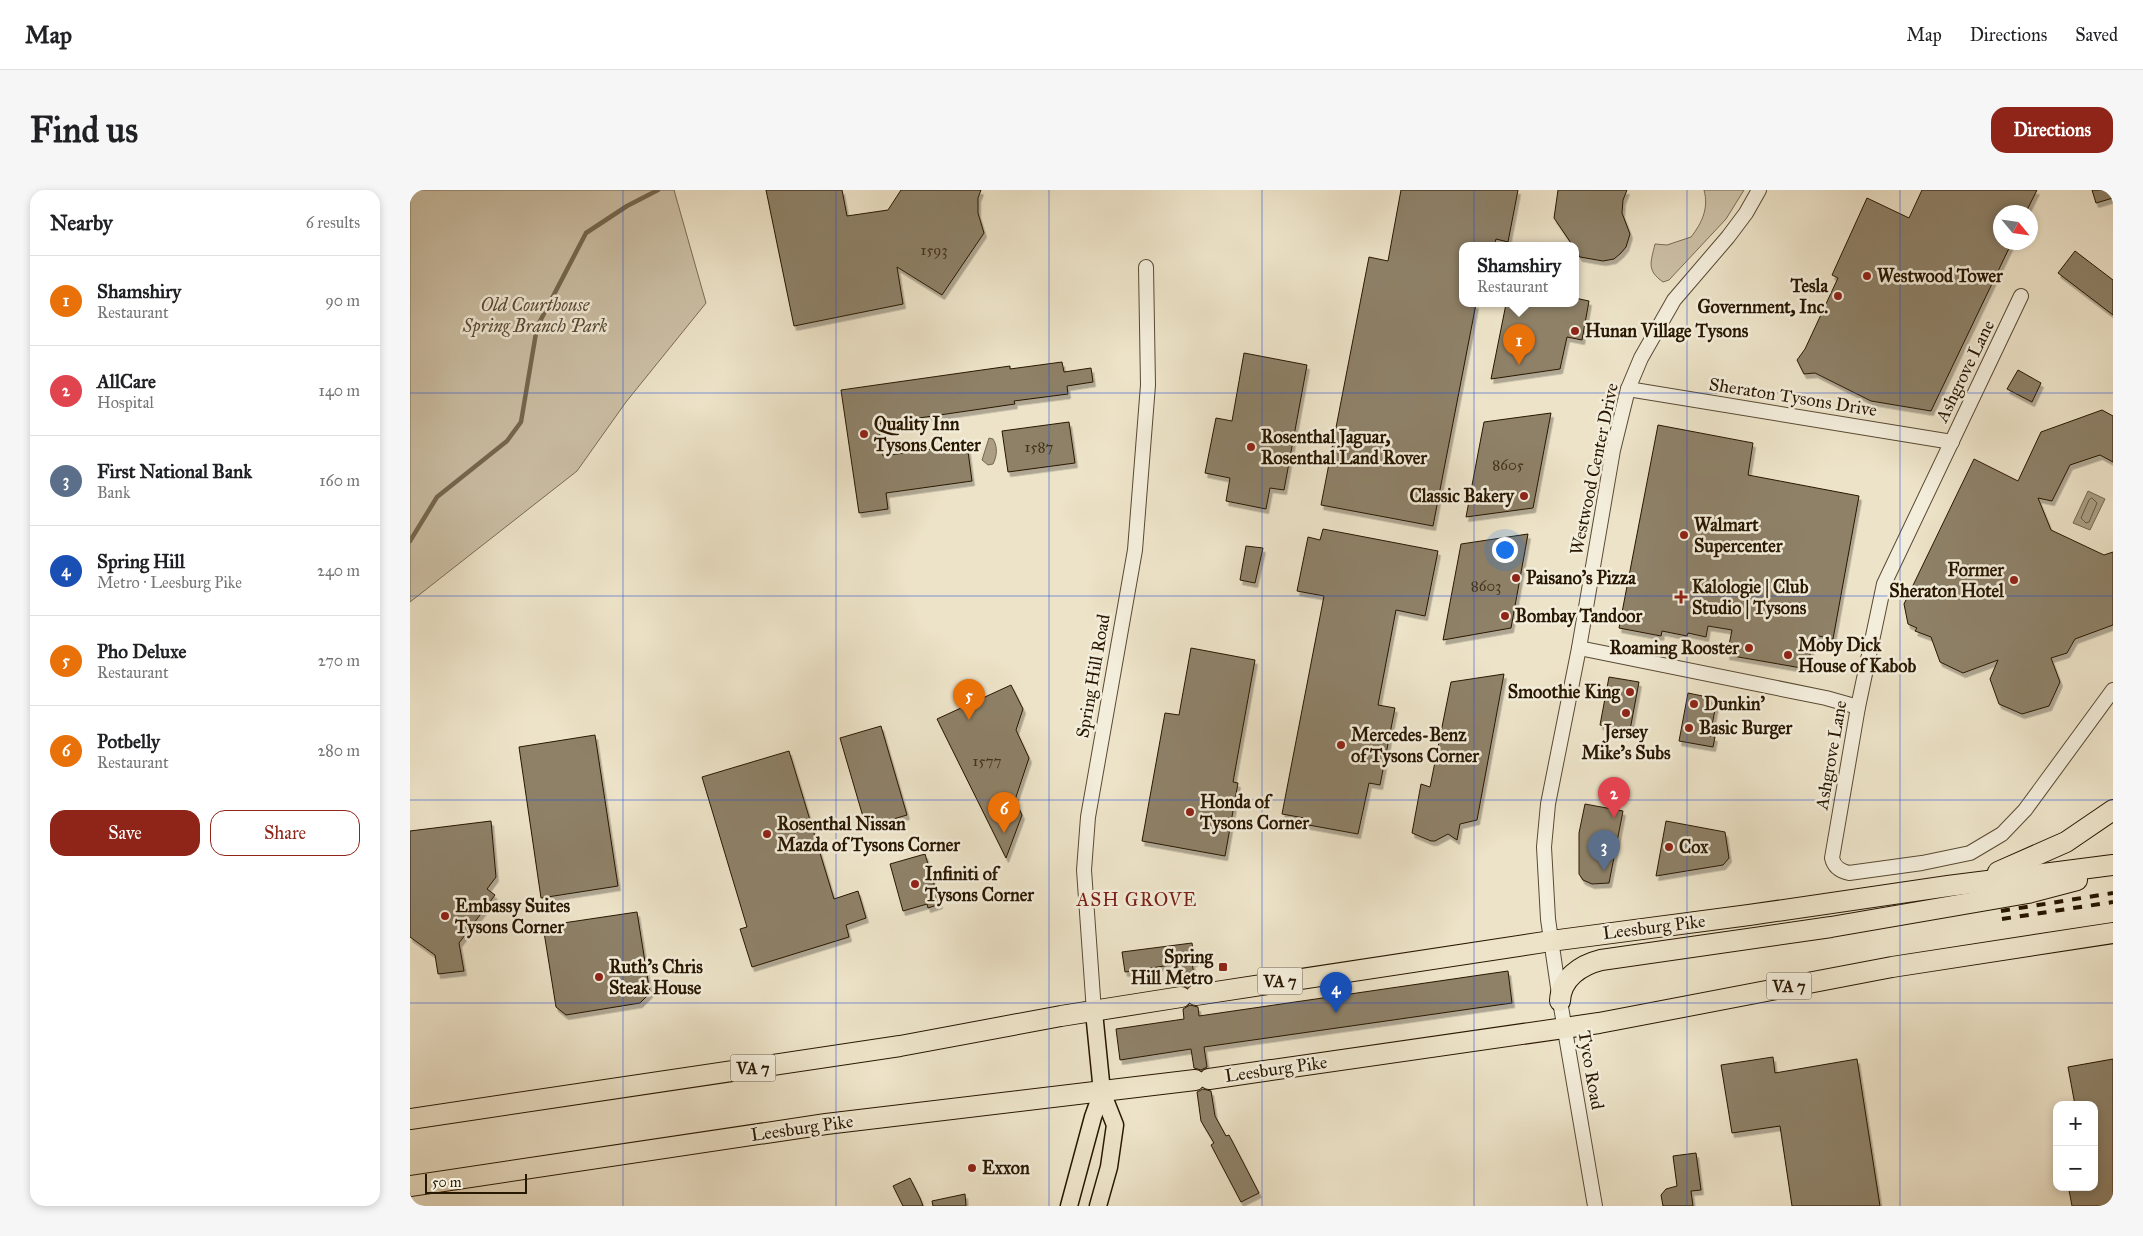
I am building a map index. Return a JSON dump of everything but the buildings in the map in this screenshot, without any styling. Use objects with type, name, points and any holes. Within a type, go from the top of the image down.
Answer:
[{"type":"highway","points":[[1948,886],[1998,872],[2049,851],[2113,810]]},
{"type":"highway","name":"Leesburg Pike","points":[[410,1119],[900,1046],[1061,1016],[1551,941],[2113,865]]},
{"type":"highway","points":[[1560,1001],[1562,989],[1567,980],[1586,965],[1601,960],[1831,927],[2034,892],[2113,870]]},
{"type":"highway","name":"Leesburg Pike","points":[[410,1186],[826,1124],[1202,1079],[1599,1023],[1892,967],[2113,933]]},
{"type":"main road","name":"Spring Hill Road","points":[[1094,1012],[1102,1092],[1115,1125],[1109,1167],[1098,1206]]},
{"type":"main road","name":"Spring Hill Road","points":[[1069,1206],[1093,1117],[1102,1092]]},
{"type":"street","name":"Westwood Center Drive","points":[[1551,941],[1545,896],[1544,838],[1548,804],[1579,648],[1613,450],[1628,389],[1641,358],[1674,300],[1728,237],[1759,190]]},
{"type":"street","name":"Spring Hill Road","points":[[1094,1012],[1084,870],[1088,817],[1135,550],[1148,385],[1146,266]]},
{"type":"street","name":"Ashgrove Lane","points":[[2022,296],[1884,584],[1858,707],[1832,858],[1838,868],[1849,872],[1922,863],[1970,853],[2002,834],[2025,810],[2113,690]]},
{"type":"street","name":"Sheraton Tysons Drive","points":[[1628,389],[1952,442]]},
{"type":"street","points":[[1579,648],[1826,698],[1858,707]]},
{"type":"street","name":"Tyco Road","points":[[1551,941],[1595,1206]]},
{"type":"green space","name":"Old Courthouse Spring Branch Park","points":[[410,190],[674,190],[706,303],[626,402],[577,471],[410,602]]},
{"type":"green space","points":[[1704,190],[1744,190],[1726,219],[1669,280],[1663,282],[1654,274],[1651,265],[1655,244],[1667,245],[1691,237],[1704,215],[1706,203]]},
{"type":"water","points":[[989,438],[993,439],[996,445],[996,452],[993,464],[988,465],[982,460]]},
{"type":"water","points":[[2088,491],[2105,499],[2090,530],[2073,523]]},
{"type":"waterway","points":[[410,541],[437,497],[507,441],[521,422],[537,327],[586,233],[627,206],[658,190]]},
{"type":"railway","points":[[2001,911],[2113,893]]},
{"type":"railway","points":[[2002,919],[2113,902]]},
{"type":"place","name":"Westwood Tower","points":[[1867,276]]},
{"type":"place","name":"Tesla Government, Inc.","points":[[1838,296]]},
{"type":"place","name":"Hunan Village Tysons","points":[[1575,331]]},
{"type":"place","name":"Shamshiry","points":[[1519,365]]},
{"type":"place","name":"Quality Inn Tysons Center","points":[[864,434]]},
{"type":"place","name":"Rosenthal Jaguar, Rosenthal Land Rover","points":[[1251,447]]},
{"type":"place","name":"Classic Bakery","points":[[1524,496]]},
{"type":"place","name":"Walmart Supercenter","points":[[1684,535]]},
{"type":"place","name":"Paisano's Pizza","points":[[1516,578]]},
{"type":"place","name":"Former Sheraton Hotel","points":[[2014,580]]},
{"type":"place","name":"Kalologie | Club Studio | Tysons","points":[[1681,597]]},
{"type":"place","name":"Bombay Tandoor","points":[[1505,616]]},
{"type":"place","name":"Roaming Rooster","points":[[1749,648]]},
{"type":"place","name":"Moby Dick House of Kabob","points":[[1788,655]]},
{"type":"place","name":"Smoothie King","points":[[1630,692]]},
{"type":"place","name":"Dunkin'","points":[[1694,704]]},
{"type":"place","name":"Jersey Mike's Subs","points":[[1626,713]]},
{"type":"place","name":"Pho Deluxe","points":[[969,720]]},
{"type":"place","name":"Basic Burger","points":[[1689,728]]},
{"type":"place","name":"Mercedes-Benz of Tysons Corner","points":[[1341,745]]},
{"type":"place","name":"Honda of Tysons Corner","points":[[1190,812]]},
{"type":"place","name":"AllCare","points":[[1614,818]]},
{"type":"place","name":"Potbelly","points":[[1004,833]]},
{"type":"place","name":"Rosenthal Nissan Mazda of Tysons Corner","points":[[767,834]]},
{"type":"place","name":"Cox","points":[[1669,847]]},
{"type":"place","name":"First National Bank","points":[[1604,871]]},
{"type":"place","name":"Infiniti of Tysons Corner","points":[[915,884]]},
{"type":"place","name":"Embassy Suites Tysons Corner","points":[[445,916]]},
{"type":"place","name":"Spring Hill Metro","points":[[1223,967]]},
{"type":"place","name":"Ruth's Chris Steak House","points":[[599,977]]},
{"type":"place","name":"Spring Hill","points":[[1336,1013]]},
{"type":"place","name":"Exxon","points":[[972,1168]]},
{"type":"district","name":"ASH GROVE","points":[[1137,899]]}]
